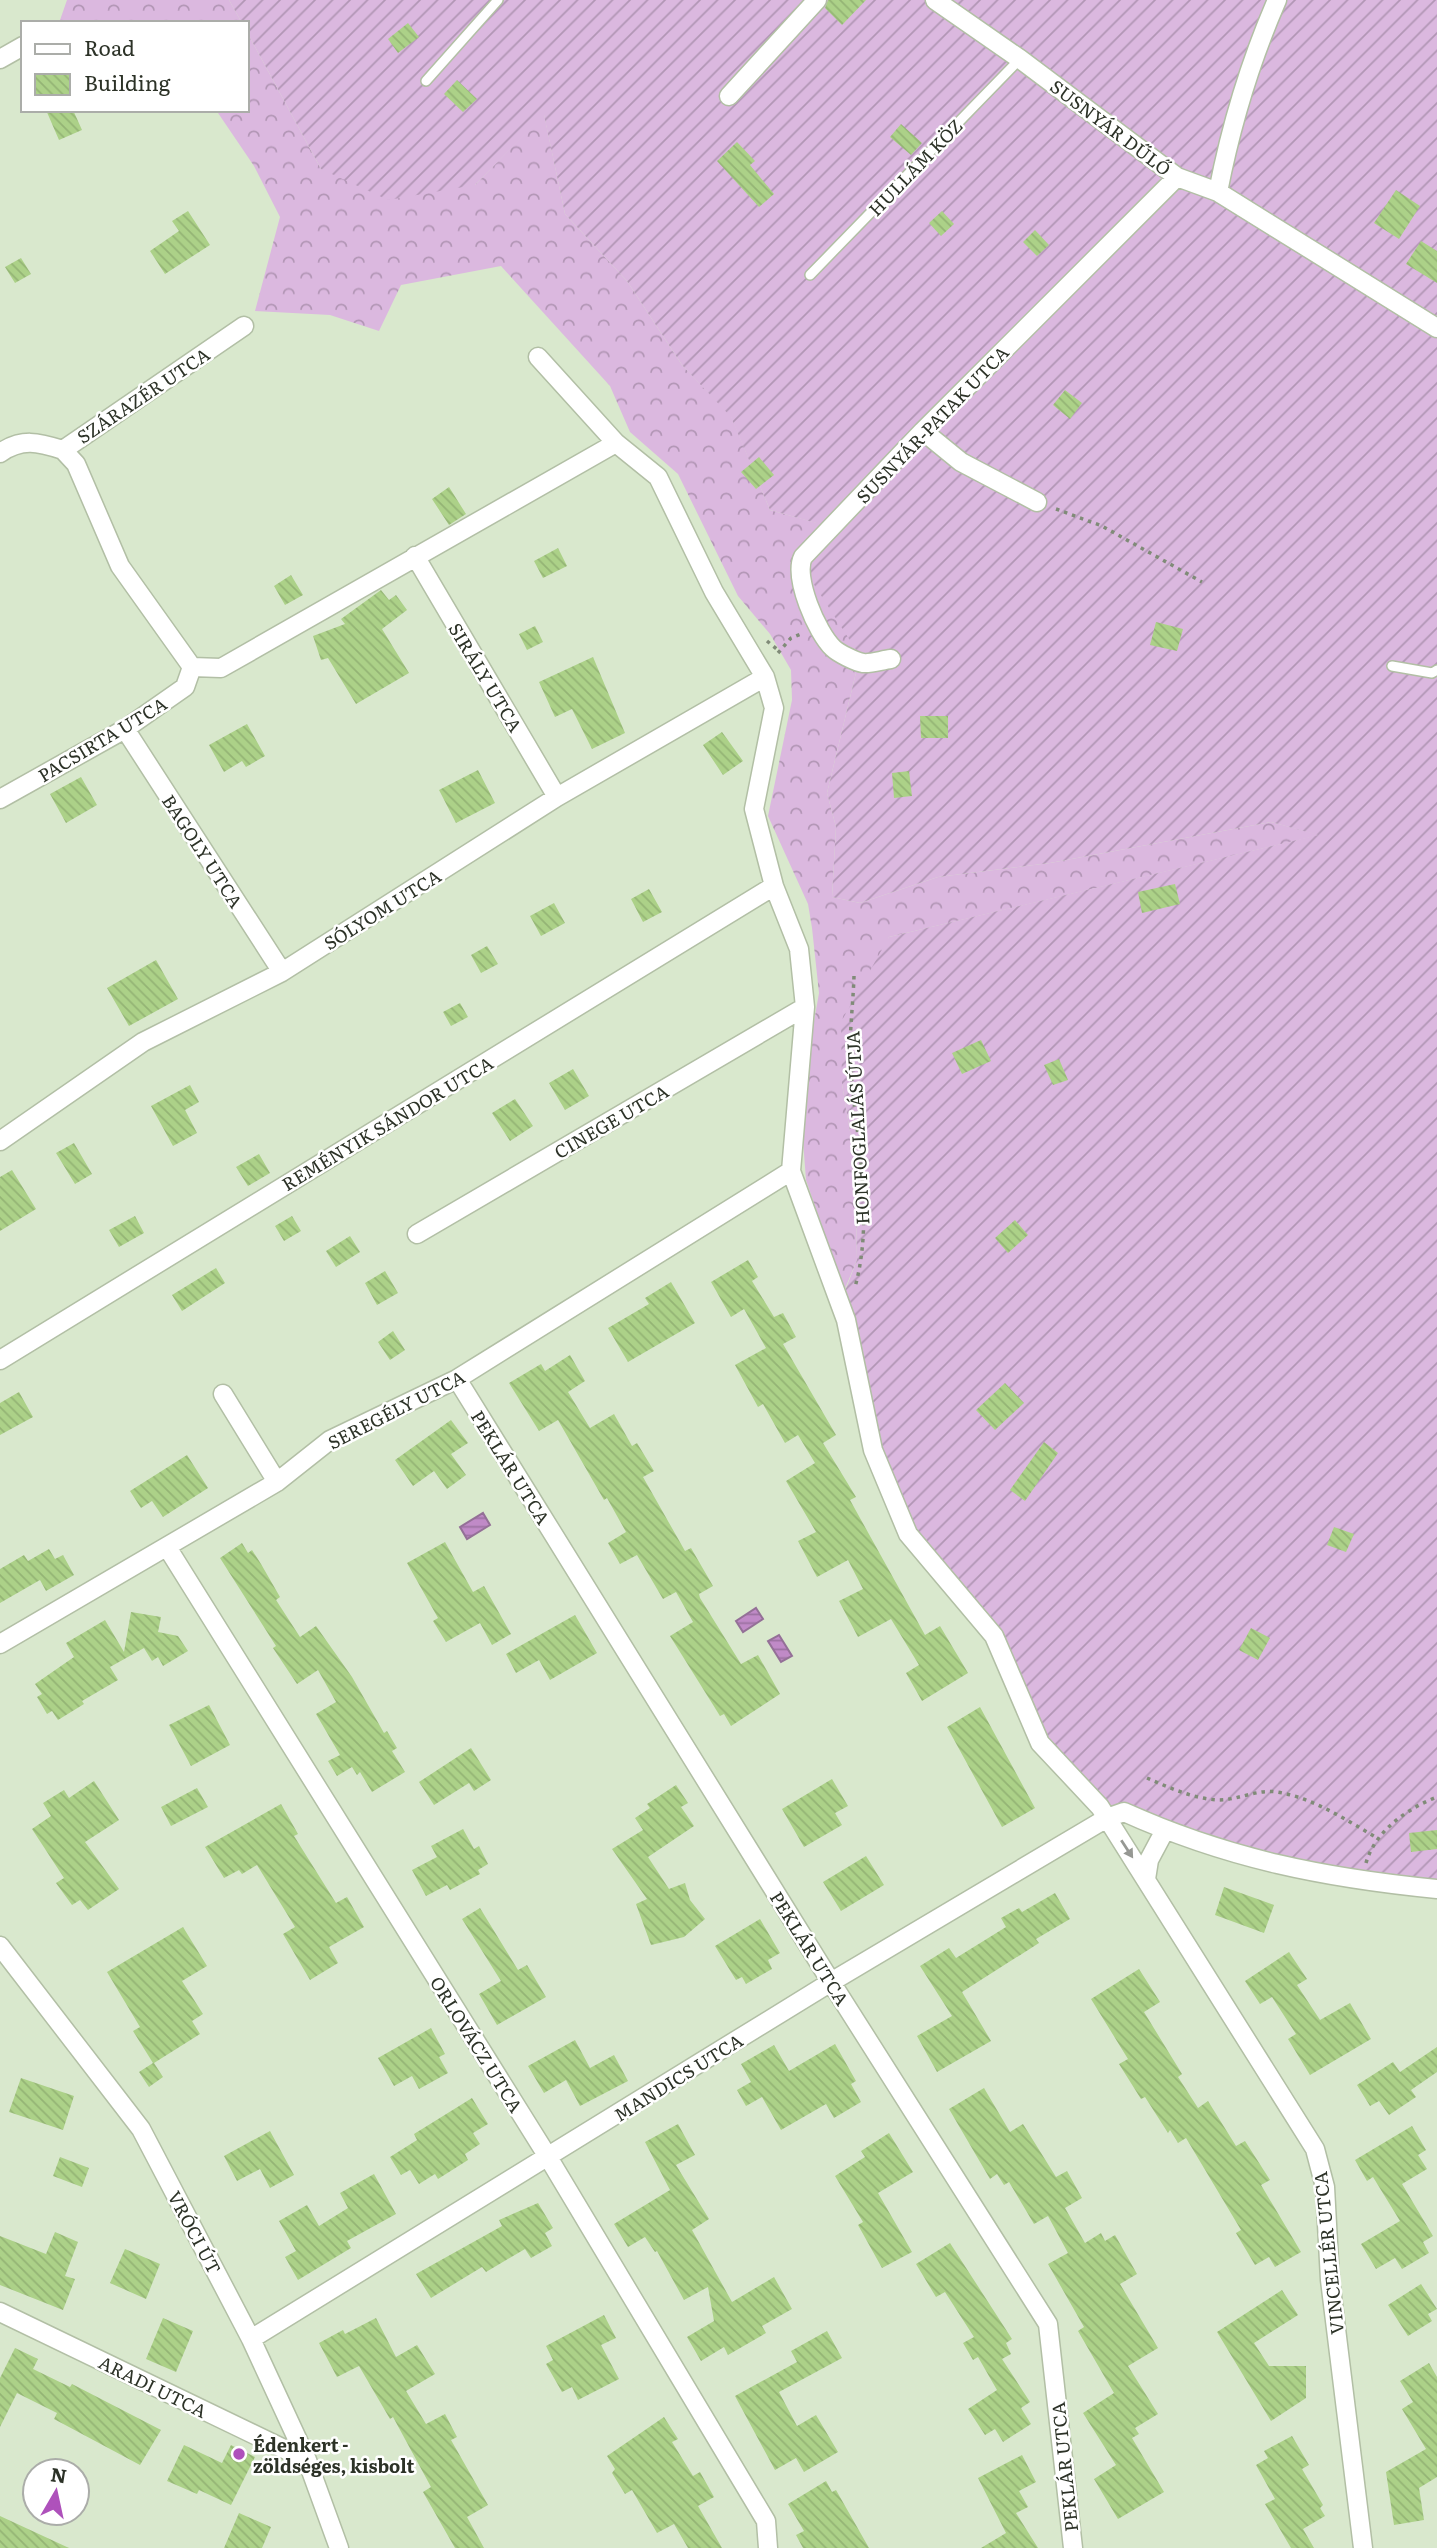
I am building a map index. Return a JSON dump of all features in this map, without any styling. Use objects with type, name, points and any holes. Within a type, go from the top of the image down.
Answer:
[{"type":"street","points":[[729,96],[817,0]]},
{"type":"street","name":"SUSNYÁR DŰLŐ","points":[[935,0],[1020,59],[1177,177],[1218,192],[1437,328]]},
{"type":"street","points":[[1218,192],[1227,144],[1254,55],[1277,0]]},
{"type":"street","points":[[0,59],[21,47]]},
{"type":"street","name":"SUSNYÁR-PATAK UTCA","points":[[891,659],[862,663],[834,649],[819,625],[799,575],[803,557],[923,431],[1177,177]]},
{"type":"street","name":"SZÁRAZÉR UTCA","points":[[0,453],[14,443],[35,441],[63,450],[244,326]]},
{"type":"street","points":[[538,357],[616,443],[658,477],[714,592],[765,677],[775,708],[754,809],[774,886],[799,949],[806,1007],[790,1171],[846,1320],[873,1450],[908,1534],[994,1636],[1040,1743],[1090,1794],[1107,1818],[1124,1812],[1166,1830],[1307,1873],[1437,1889]]},
{"type":"street","points":[[923,431],[961,462],[1037,502]]},
{"type":"street","points":[[63,450],[76,464],[120,566],[192,667],[221,668],[616,443]]},
{"type":"street","name":"SIRÁLY UTCA","points":[[415,556],[557,797]]},
{"type":"street","name":"PACSIRTA UTCA","points":[[0,799],[125,729],[185,687],[192,667]]},
{"type":"street","name":"SÓLYOM UTCA","points":[[0,1141],[143,1042],[282,972],[557,797],[765,677]]},
{"type":"street","name":"BAGOLY UTCA","points":[[125,729],[282,972]]},
{"type":"street","name":"REMÉNYIK SÁNDOR UTCA","points":[[0,1360],[774,886]]},
{"type":"street","name":"CINEGE UTCA","points":[[417,1234],[806,1007]]},
{"type":"street","name":"SEREGÉLY UTCA","points":[[0,1644],[277,1482],[330,1440],[457,1379],[790,1171]]},
{"type":"street","name":"PEKLÁR UTCA","points":[[457,1379],[831,1982],[1048,2324],[1073,2548]]},
{"type":"street","points":[[223,1394],[277,1482]]},
{"type":"street","name":"ORLOVÁCZ UTCA","points":[[167,1547],[548,2158],[766,2521],[768,2548]]},
{"type":"street","name":"VINCELLÉR UTCA","points":[[1107,1818],[1315,2149],[1325,2187],[1330,2280],[1363,2548]]},
{"type":"street","name":"MANDICS UTCA","points":[[251,2339],[831,1982],[1107,1818]]},
{"type":"street","points":[[1146,1879],[1149,1860],[1166,1830]]},
{"type":"street","name":"VRÓCI ÚT","points":[[0,1946],[141,2129],[251,2339],[307,2460],[339,2548]]},
{"type":"street","name":"ARADI UTCA","points":[[0,2312],[307,2460]]},
{"type":"lane","points":[[425,81],[498,0]]},
{"type":"lane","name":"HULLÁM KÖZ","points":[[810,275],[1020,59]]},
{"type":"lane","points":[[1392,666],[1432,673],[1437,670]]},
{"type":"path","points":[[1037,502],[1101,526],[1202,582]]},
{"type":"path","points":[[779,651],[791,638],[819,625]]},
{"type":"path","name":"HONFOGLALÁS ÚTJA","points":[[846,1320],[862,1252],[862,1155],[851,1070],[854,976]]},
{"type":"path","points":[[1147,1778],[1188,1795],[1222,1800],[1243,1793],[1275,1791],[1316,1803],[1378,1839]]},
{"type":"path","points":[[1363,1882],[1366,1859],[1378,1839],[1401,1816],[1437,1797]]},
{"type":"green space","points":[[67,0],[229,0],[241,21],[60,21]]},
{"type":"green space","points":[[229,0],[1437,0],[1437,1889],[1363,1882],[1153,1825],[1107,1818],[1040,1743],[994,1636],[908,1534],[873,1450],[837,1292],[845,1291],[857,1260],[855,1161],[842,1084],[841,1022],[889,937],[1318,835],[1271,822],[1050,863],[938,877],[860,903],[832,897],[836,827],[827,793],[860,656],[797,558],[816,523],[770,510],[731,417],[682,365],[627,281],[565,214],[544,115],[475,185],[388,200],[321,169],[248,34],[248,21],[241,21]]},
{"type":"green space","points":[[248,34],[321,169],[475,185],[544,114],[565,214],[627,281],[682,365],[731,416],[770,510],[817,523],[860,656],[827,793],[836,827],[832,897],[860,903],[938,877],[1050,863],[1271,822],[1320,835],[889,937],[842,1084],[855,1161],[857,1260],[844,1291],[806,1180],[800,1101],[819,993],[812,928],[808,904],[768,816],[792,700],[791,670],[770,634],[738,596],[678,474],[630,432],[610,386],[501,266],[401,285],[379,331],[330,315],[255,311],[280,217],[254,166],[217,112],[248,112]]},
{"type":"shaded area","points":[[483,1513],[490,1525],[467,1539],[460,1527]]},
{"type":"shaded area","points":[[756,1608],[763,1619],[743,1632],[736,1621]]},
{"type":"shaded area","points":[[779,1635],[792,1656],[781,1662],[768,1641]]},
{"type":"building","points":[[828,0],[866,0],[842,25],[825,8]]},
{"type":"building","points":[[408,23],[419,37],[398,53],[388,39]]},
{"type":"building","points":[[457,80],[477,99],[463,112],[444,94]]},
{"type":"building","points":[[47,112],[74,112],[82,130],[59,140]]},
{"type":"building","points":[[901,124],[922,143],[911,155],[890,137]]},
{"type":"building","points":[[737,142],[755,161],[750,165],[774,194],[759,207],[717,161]]},
{"type":"building","points":[[1396,190],[1420,206],[1399,239],[1374,223]]},
{"type":"building","points":[[188,211],[210,245],[165,274],[150,251],[179,231],[172,221]]},
{"type":"building","points":[[942,211],[954,224],[941,236],[929,223]]},
{"type":"building","points":[[1035,230],[1049,245],[1037,256],[1023,242]]},
{"type":"building","points":[[1421,241],[1437,251],[1437,283],[1406,264]]},
{"type":"building","points":[[21,258],[31,274],[15,283],[5,267]]},
{"type":"building","points":[[1065,390],[1082,403],[1070,419],[1053,405]]},
{"type":"building","points":[[759,457],[774,475],[756,489],[741,472]]},
{"type":"building","points":[[449,487],[466,514],[449,525],[432,499]]},
{"type":"building","points":[[558,548],[567,566],[543,578],[534,561]]},
{"type":"building","points":[[291,575],[303,595],[285,605],[274,586]]},
{"type":"building","points":[[381,590],[389,600],[396,595],[407,610],[382,629],[409,673],[356,704],[328,658],[321,660],[313,636],[345,624],[341,619]]},
{"type":"building","points":[[1156,622],[1183,629],[1177,651],[1150,645]]},
{"type":"building","points":[[535,626],[543,642],[527,650],[519,634]]},
{"type":"building","points":[[593,657],[625,733],[592,749],[572,709],[555,717],[539,682]]},
{"type":"building","points":[[920,716],[948,716],[948,738],[921,738]]},
{"type":"building","points":[[247,724],[265,756],[246,767],[242,761],[224,772],[209,745]]},
{"type":"building","points":[[722,732],[743,761],[723,775],[703,745]]},
{"type":"building","points":[[478,770],[495,803],[456,823],[439,790]]},
{"type":"building","points":[[909,771],[912,796],[894,798],[892,773]]},
{"type":"building","points":[[81,777],[97,805],[66,823],[50,794]]},
{"type":"building","points":[[1175,884],[1180,904],[1142,913],[1138,892]]},
{"type":"building","points":[[649,889],[662,912],[643,922],[631,899]]},
{"type":"building","points":[[554,903],[565,923],[541,936],[530,916]]},
{"type":"building","points":[[487,946],[498,964],[481,973],[471,955]]},
{"type":"building","points":[[156,960],[178,999],[129,1026],[107,988]]},
{"type":"building","points":[[460,1003],[468,1017],[451,1026],[443,1012]]},
{"type":"building","points":[[981,1040],[991,1061],[962,1074],[952,1053]]},
{"type":"building","points":[[1059,1059],[1068,1080],[1053,1085],[1044,1065]]},
{"type":"building","points":[[573,1069],[589,1096],[565,1110],[549,1083]]},
{"type":"building","points":[[190,1085],[199,1102],[185,1110],[197,1133],[173,1146],[151,1106]]},
{"type":"building","points":[[515,1099],[533,1126],[510,1141],[492,1113]]},
{"type":"building","points":[[74,1143],[92,1174],[75,1184],[56,1153]]},
{"type":"building","points":[[259,1154],[270,1173],[248,1186],[236,1167]]},
{"type":"building","points":[[12,1170],[36,1209],[0,1231],[0,1177]]},
{"type":"building","points":[[135,1216],[144,1233],[119,1247],[109,1230]]},
{"type":"building","points":[[292,1216],[301,1231],[284,1241],[275,1226]]},
{"type":"building","points":[[1015,1220],[1028,1235],[1008,1253],[995,1238]]},
{"type":"building","points":[[350,1236],[360,1252],[336,1267],[326,1251]]},
{"type":"building","points":[[748,1260],[758,1277],[752,1281],[774,1317],[783,1313],[796,1337],[783,1344],[836,1435],[823,1443],[856,1497],[850,1500],[925,1635],[940,1626],[968,1673],[922,1701],[906,1673],[919,1665],[891,1619],[858,1637],[839,1601],[863,1589],[848,1560],[817,1577],[798,1541],[816,1532],[786,1481],[815,1463],[798,1435],[785,1443],[763,1404],[758,1407],[735,1365],[766,1348],[744,1309],[731,1317],[711,1282]]},
{"type":"building","points":[[216,1268],[225,1283],[182,1311],[172,1295]]},
{"type":"building","points":[[385,1271],[398,1293],[377,1305],[365,1283]]},
{"type":"building","points":[[671,1282],[695,1323],[628,1362],[608,1328],[649,1304],[645,1298]]},
{"type":"building","points":[[393,1331],[405,1350],[390,1360],[378,1342]]},
{"type":"building","points":[[570,1355],[585,1381],[568,1392],[590,1428],[614,1414],[632,1446],[637,1443],[654,1471],[643,1477],[685,1551],[691,1548],[713,1586],[699,1594],[700,1598],[741,1664],[758,1655],[780,1694],[731,1726],[724,1714],[720,1716],[670,1636],[693,1622],[676,1592],[663,1599],[637,1555],[620,1564],[608,1543],[626,1532],[607,1498],[604,1500],[558,1420],[539,1431],[509,1383],[541,1364],[545,1371]]},
{"type":"building","points":[[1005,1383],[1024,1403],[995,1430],[976,1410]]},
{"type":"building","points":[[19,1392],[33,1417],[0,1435],[0,1403]]},
{"type":"building","points":[[451,1420],[468,1443],[451,1454],[466,1475],[447,1489],[434,1471],[413,1486],[395,1460]]},
{"type":"building","points":[[1044,1442],[1058,1453],[1025,1501],[1010,1490]]},
{"type":"building","points":[[187,1455],[208,1488],[163,1517],[152,1501],[141,1508],[130,1491]]},
{"type":"building","points":[[1334,1527],[1354,1534],[1346,1552],[1327,1545]]},
{"type":"building","points":[[445,1542],[473,1592],[484,1586],[511,1634],[492,1645],[480,1623],[446,1642],[433,1621],[438,1618],[407,1563]]},
{"type":"building","points":[[242,1543],[248,1553],[252,1550],[261,1564],[280,1597],[276,1600],[300,1637],[316,1626],[352,1677],[384,1733],[387,1731],[397,1748],[392,1751],[405,1772],[372,1792],[360,1772],[357,1775],[352,1767],[337,1776],[328,1761],[340,1755],[316,1714],[336,1702],[318,1670],[297,1684],[273,1648],[276,1646],[220,1558]]},
{"type":"building","points":[[49,1549],[55,1559],[63,1555],[74,1575],[46,1591],[40,1580],[0,1603],[0,1569],[24,1555],[28,1561]]},
{"type":"building","points":[[131,1612],[161,1617],[158,1632],[178,1636],[188,1651],[163,1666],[158,1657],[152,1661],[144,1648],[110,1667],[118,1680],[82,1701],[84,1704],[58,1720],[52,1711],[47,1714],[37,1697],[42,1694],[35,1684],[74,1657],[66,1643],[105,1620],[124,1652]]},
{"type":"building","points":[[575,1615],[597,1653],[550,1680],[539,1660],[516,1673],[506,1654]]},
{"type":"building","points":[[1251,1628],[1270,1638],[1258,1660],[1239,1650]]},
{"type":"building","points":[[209,1705],[230,1745],[191,1766],[169,1725]]},
{"type":"building","points":[[980,1707],[1035,1808],[1002,1827],[947,1727]]},
{"type":"building","points":[[471,1748],[491,1780],[474,1791],[469,1783],[434,1805],[419,1782]]},
{"type":"building","points":[[832,1779],[848,1806],[835,1813],[842,1825],[804,1847],[782,1809]]},
{"type":"building","points":[[94,1781],[119,1820],[85,1842],[119,1889],[88,1910],[80,1900],[72,1905],[56,1883],[64,1878],[32,1829],[51,1816],[43,1803],[64,1790],[69,1798]]},
{"type":"building","points":[[676,1785],[688,1803],[681,1807],[694,1826],[648,1857],[669,1889],[685,1883],[690,1900],[705,1919],[684,1937],[651,1945],[636,1904],[647,1899],[612,1849],[643,1830],[635,1818],[650,1808],[647,1804]]},
{"type":"building","points":[[197,1788],[208,1807],[171,1826],[161,1807]]},
{"type":"building","points":[[281,1804],[298,1834],[294,1836],[336,1903],[347,1897],[364,1927],[329,1947],[338,1963],[310,1980],[283,1934],[295,1927],[257,1865],[242,1874],[239,1870],[224,1878],[205,1847]]},
{"type":"building","points":[[463,1829],[474,1849],[479,1846],[488,1864],[478,1870],[480,1874],[450,1890],[447,1885],[426,1896],[412,1870],[437,1857],[431,1846]]},
{"type":"building","points":[[1437,1830],[1437,1849],[1411,1852],[1409,1833]]},
{"type":"building","points":[[866,1856],[884,1885],[841,1911],[823,1882]]},
{"type":"building","points":[[1224,1887],[1274,1905],[1264,1933],[1215,1915]]},
{"type":"building","points":[[1055,1893],[1070,1919],[1036,1939],[1039,1943],[962,1992],[991,2041],[937,2072],[917,2036],[952,2016],[920,1966],[949,1948],[956,1958],[1006,1927],[1001,1918],[1019,1908],[1022,1912]]},
{"type":"building","points":[[480,1908],[518,1970],[527,1965],[546,1997],[497,2025],[479,1994],[501,1981],[462,1919]]},
{"type":"building","points":[[760,1919],[780,1953],[768,1960],[772,1969],[746,1984],[742,1977],[736,1980],[715,1946]]},
{"type":"building","points":[[183,1927],[207,1966],[182,1981],[203,2014],[192,2021],[200,2034],[154,2063],[163,2077],[149,2087],[139,2072],[153,2063],[133,2031],[140,2027],[107,1972]]},
{"type":"building","points":[[1289,1952],[1307,1979],[1297,1985],[1320,2020],[1350,2003],[1371,2039],[1310,2075],[1288,2039],[1296,2034],[1272,1997],[1260,2004],[1245,1981]]},
{"type":"building","points":[[1139,1969],[1160,2002],[1144,2012],[1182,2074],[1178,2077],[1198,2108],[1208,2101],[1236,2146],[1245,2141],[1270,2180],[1261,2185],[1301,2252],[1275,2267],[1269,2257],[1255,2265],[1236,2233],[1241,2230],[1186,2138],[1178,2143],[1170,2130],[1168,2133],[1145,2097],[1141,2099],[1119,2064],[1128,2059],[1091,1999]]},
{"type":"building","points":[[431,2028],[445,2054],[439,2057],[448,2073],[419,2089],[412,2076],[394,2086],[378,2058]]},
{"type":"building","points":[[575,2040],[590,2068],[614,2055],[628,2081],[580,2106],[566,2080],[544,2093],[528,2066]]},
{"type":"building","points":[[835,2044],[856,2081],[851,2084],[861,2102],[834,2118],[826,2104],[781,2130],[762,2097],[746,2106],[737,2090],[751,2082],[741,2064],[774,2045],[789,2071]]},
{"type":"building","points":[[1437,2047],[1437,2072],[1411,2090],[1416,2097],[1389,2115],[1379,2101],[1370,2106],[1357,2085],[1393,2062],[1400,2072]]},
{"type":"building","points":[[21,2078],[74,2096],[63,2130],[9,2112]]},
{"type":"building","points":[[984,2088],[1010,2132],[1023,2124],[1056,2177],[1067,2171],[1082,2198],[1065,2208],[1085,2243],[1101,2233],[1105,2241],[1115,2235],[1137,2274],[1120,2284],[1158,2348],[1128,2366],[1158,2414],[1135,2428],[1139,2434],[1132,2438],[1164,2492],[1118,2519],[1094,2479],[1116,2465],[1083,2413],[1114,2393],[1078,2331],[1084,2327],[1048,2264],[1068,2253],[1048,2216],[1034,2224],[1009,2182],[1004,2185],[997,2174],[990,2179],[949,2109]]},
{"type":"building","points":[[472,2098],[488,2124],[473,2133],[480,2144],[465,2154],[468,2160],[438,2179],[435,2174],[419,2184],[410,2170],[401,2175],[390,2157],[417,2140],[414,2134]]},
{"type":"building","points":[[678,2124],[695,2155],[676,2165],[709,2219],[692,2230],[732,2302],[774,2277],[792,2309],[762,2326],[766,2333],[728,2355],[724,2347],[701,2361],[687,2337],[714,2321],[708,2287],[684,2300],[657,2251],[655,2252],[645,2237],[628,2247],[614,2224],[670,2190],[645,2142]]},
{"type":"building","points":[[1412,2126],[1426,2150],[1418,2155],[1427,2169],[1402,2184],[1433,2236],[1423,2242],[1429,2253],[1402,2269],[1395,2258],[1376,2269],[1361,2244],[1400,2221],[1373,2177],[1367,2181],[1355,2160]]},
{"type":"building","points":[[270,2131],[294,2175],[270,2188],[260,2169],[237,2181],[224,2156]]},
{"type":"building","points":[[889,2133],[913,2172],[878,2193],[912,2252],[882,2268],[858,2225],[863,2222],[835,2176],[865,2157],[861,2151]]},
{"type":"building","points":[[60,2157],[89,2168],[82,2187],[53,2176]]},
{"type":"building","points":[[374,2174],[396,2214],[347,2241],[351,2248],[298,2280],[285,2257],[296,2251],[279,2221],[307,2205],[319,2226],[348,2208],[340,2193]]},
{"type":"building","points":[[538,2203],[553,2228],[545,2233],[552,2246],[531,2258],[525,2249],[486,2272],[482,2267],[431,2298],[416,2274],[502,2226],[499,2220]]},
{"type":"building","points":[[55,2232],[78,2242],[65,2276],[75,2279],[63,2310],[0,2285],[0,2236],[46,2254]]},
{"type":"building","points":[[950,2243],[1012,2339],[1006,2343],[1011,2354],[1002,2359],[1030,2402],[1021,2408],[1031,2424],[1003,2442],[995,2429],[985,2435],[968,2409],[997,2390],[978,2357],[973,2360],[963,2343],[974,2337],[945,2292],[936,2297],[916,2264]]},
{"type":"building","points":[[125,2249],[160,2264],[146,2299],[110,2283]]},
{"type":"building","points":[[1421,2284],[1437,2309],[1428,2314],[1432,2321],[1408,2336],[1388,2305]]},
{"type":"building","points":[[1282,2290],[1298,2315],[1254,2343],[1269,2366],[1306,2366],[1306,2398],[1271,2421],[1217,2332]]},
{"type":"building","points":[[604,2315],[616,2338],[601,2345],[619,2379],[578,2400],[572,2387],[562,2392],[546,2364],[553,2360],[546,2346]]},
{"type":"building","points":[[163,2318],[193,2331],[176,2372],[146,2359]]},
{"type":"building","points":[[376,2318],[396,2357],[417,2345],[435,2374],[406,2391],[426,2424],[445,2414],[457,2437],[451,2440],[488,2505],[467,2517],[484,2548],[455,2548],[423,2492],[431,2487],[393,2417],[390,2419],[359,2366],[337,2377],[319,2343],[343,2330],[345,2334]]},
{"type":"building","points":[[827,2331],[842,2358],[779,2392],[797,2426],[816,2415],[838,2452],[804,2472],[796,2458],[775,2470],[735,2396],[797,2362],[791,2351]]},
{"type":"building","points":[[15,2348],[38,2359],[33,2369],[70,2387],[72,2384],[161,2430],[140,2465],[54,2419],[57,2413],[17,2393],[0,2427],[0,2378]]},
{"type":"building","points":[[1429,2363],[1437,2377],[1437,2477],[1419,2488],[1424,2520],[1394,2525],[1386,2472],[1426,2449],[1402,2409],[1413,2402],[1400,2381]]},
{"type":"building","points":[[664,2417],[678,2439],[672,2442],[693,2476],[700,2472],[714,2497],[698,2506],[722,2548],[688,2548],[674,2524],[657,2533],[632,2490],[625,2494],[612,2473],[615,2469],[607,2456]]},
{"type":"building","points":[[1292,2436],[1309,2465],[1302,2469],[1323,2505],[1320,2508],[1325,2516],[1303,2529],[1314,2548],[1291,2548],[1265,2504],[1275,2499],[1256,2465],[1268,2458],[1264,2451]]},
{"type":"building","points":[[184,2445],[222,2463],[231,2445],[255,2457],[231,2505],[199,2490],[197,2494],[167,2481]]},
{"type":"building","points":[[1022,2455],[1036,2482],[1019,2491],[1028,2507],[1016,2513],[1038,2548],[981,2548],[1006,2533],[978,2478]]},
{"type":"building","points":[[826,2481],[832,2492],[836,2490],[869,2548],[803,2548],[796,2535],[804,2531],[788,2504]]},
{"type":"building","points":[[239,2513],[271,2527],[262,2548],[224,2548]]},
{"type":"building","points":[[0,2516],[69,2548],[0,2548]]},
{"type":"place","name":"Édenkert - zöldséges, kisbolt","points":[[239,2454]]}]
